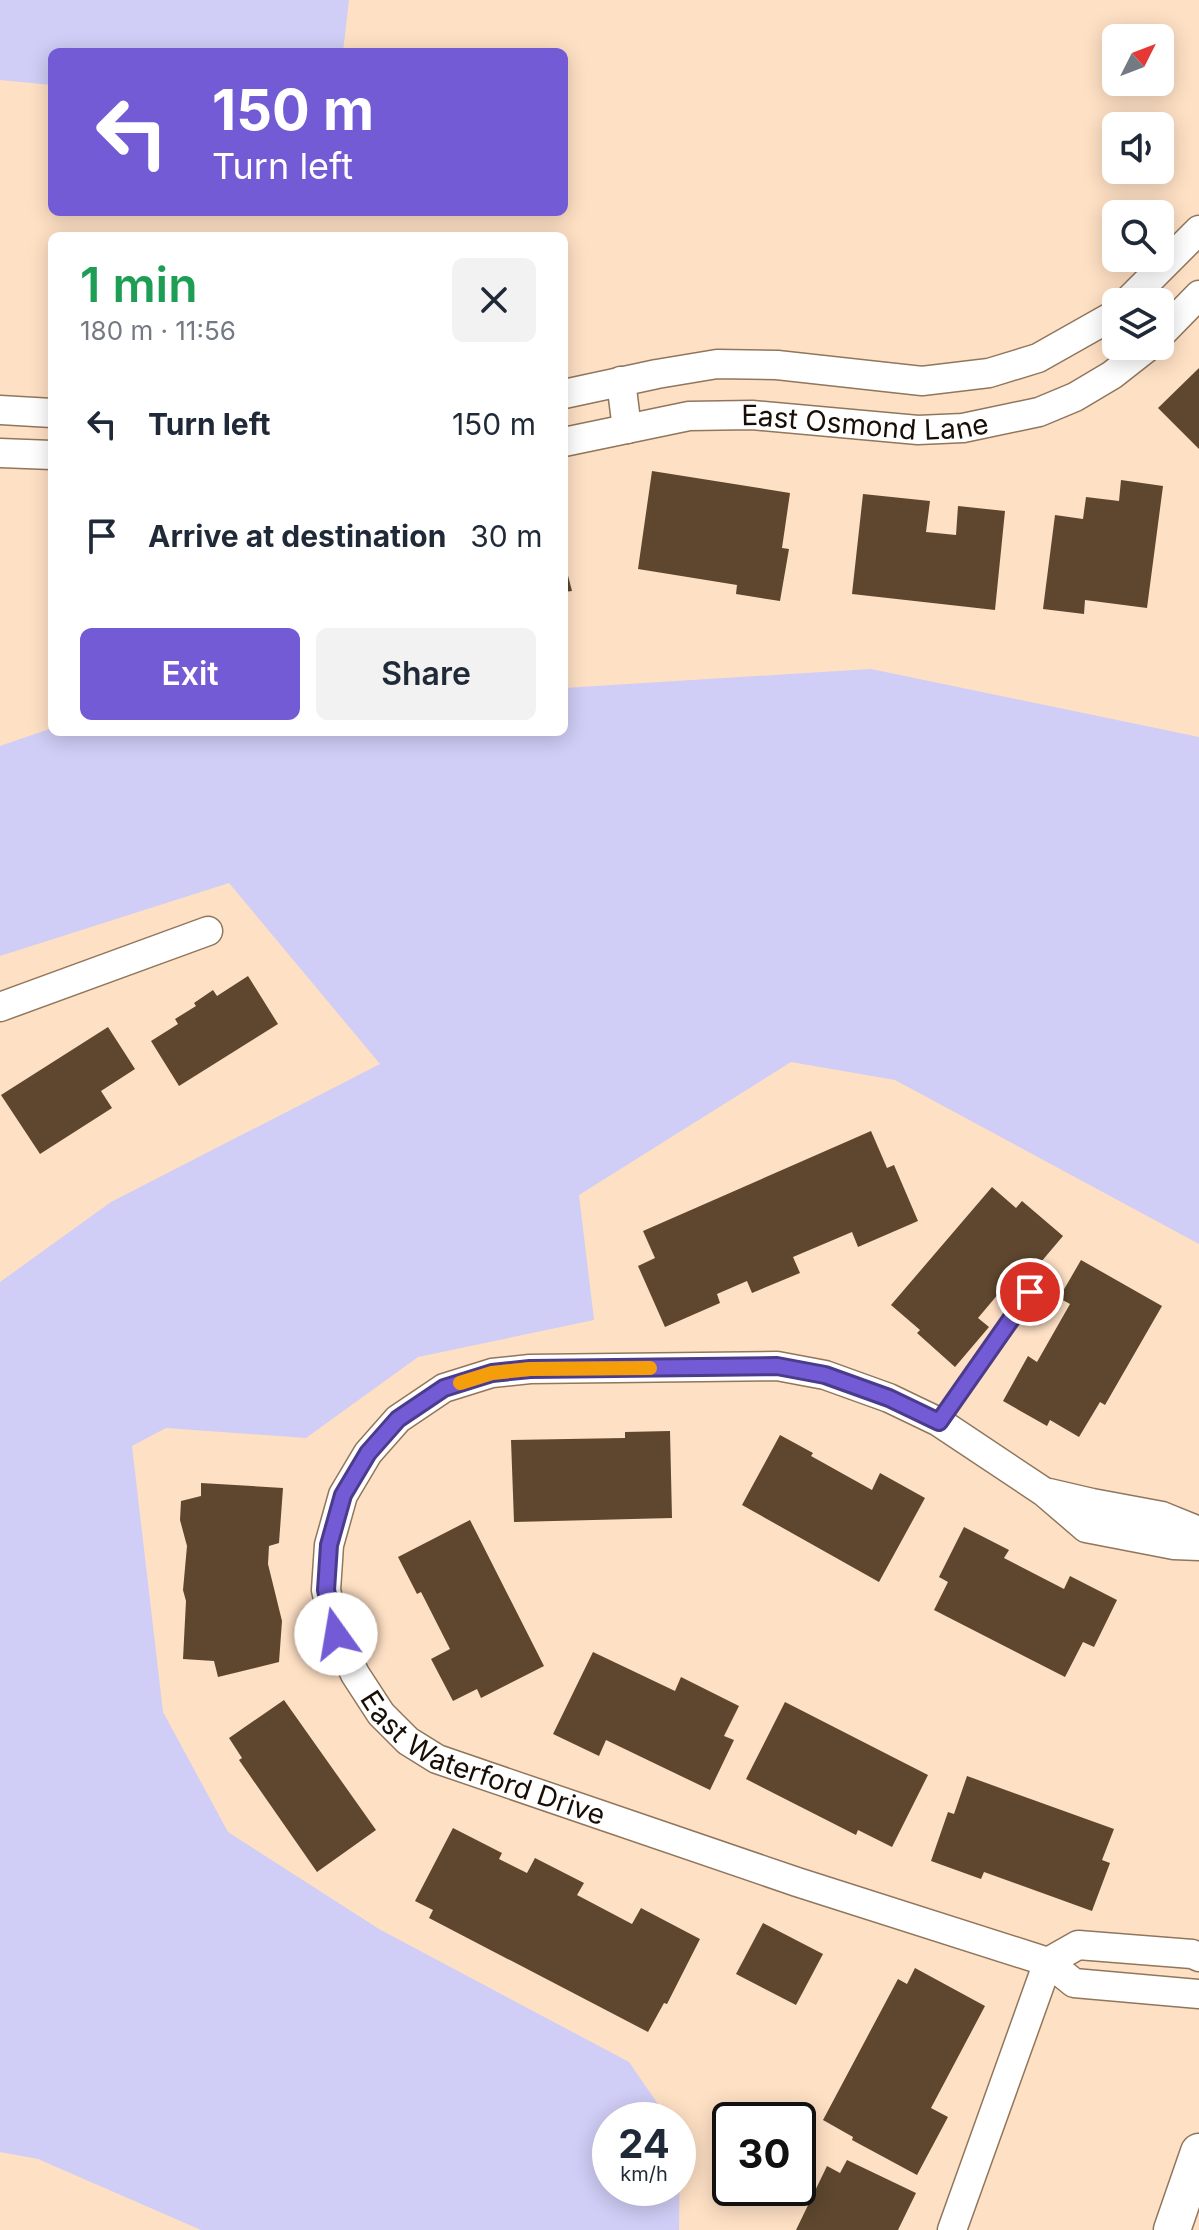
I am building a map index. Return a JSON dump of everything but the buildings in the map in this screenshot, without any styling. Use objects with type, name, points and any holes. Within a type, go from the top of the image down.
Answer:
[{"type":"street","points":[[1141,288],[1199,230]]},
{"type":"street","points":[[1174,321],[1199,295]]},
{"type":"street","name":"East Osmond Lane","points":[[568,393],[717,364],[777,365],[922,381],[989,373],[1038,358],[1102,322]]},
{"type":"street","name":"East Osmond Lane","points":[[568,441],[689,416],[752,415],[918,430],[963,428],[1039,412],[1075,397],[1131,360]]},
{"type":"street","points":[[621,381],[627,429]]},
{"type":"street","points":[[0,410],[48,413]]},
{"type":"street","points":[[0,453],[48,455]]},
{"type":"street","points":[[0,1007],[208,931]]},
{"type":"street","name":"East Waterford Drive","points":[[1199,1546],[1174,1545],[1086,1528],[1044,1492],[939,1422],[889,1398],[825,1375],[777,1366],[530,1369],[492,1373],[444,1388],[398,1419],[368,1453],[343,1495],[329,1545],[326,1590],[336,1634],[355,1674],[381,1714],[408,1741],[437,1759],[797,1882],[1048,1962],[1074,1983],[1199,1994]]},
{"type":"street","name":"East Waterford Drive","points":[[1044,1492],[1162,1516],[1199,1531]]},
{"type":"street","points":[[952,2230],[1048,1962],[1078,1945],[1199,1957]]},
{"type":"street","points":[[1172,2230],[1199,2152]]},
{"type":"lane","points":[[939,1422],[1030,1292]]},
{"type":"shaded area","points":[[0,0],[349,0],[343,48],[48,48],[48,85],[0,80]]},
{"type":"shaded area","points":[[871,669],[1199,737],[1199,1244],[895,1080],[791,1062],[579,1195],[594,1320],[418,1357],[306,1438],[166,1428],[132,1446],[163,1712],[228,1832],[379,1929],[629,2062],[657,2102],[592,2102],[592,2206],[679,2206],[679,2230],[201,2230],[38,2159],[0,2152],[0,1282],[111,1202],[380,1064],[229,883],[0,956],[0,746],[48,729],[48,736],[568,736],[568,688]]},
{"type":"slow traffic","points":[[460,1383],[492,1373],[530,1369],[650,1368]]},
{"type":"route","points":[[336,1634],[326,1590],[329,1545],[343,1495],[368,1453],[398,1419],[444,1388],[492,1373],[530,1369],[777,1366],[825,1375],[889,1398],[939,1422],[1030,1292]]}]
